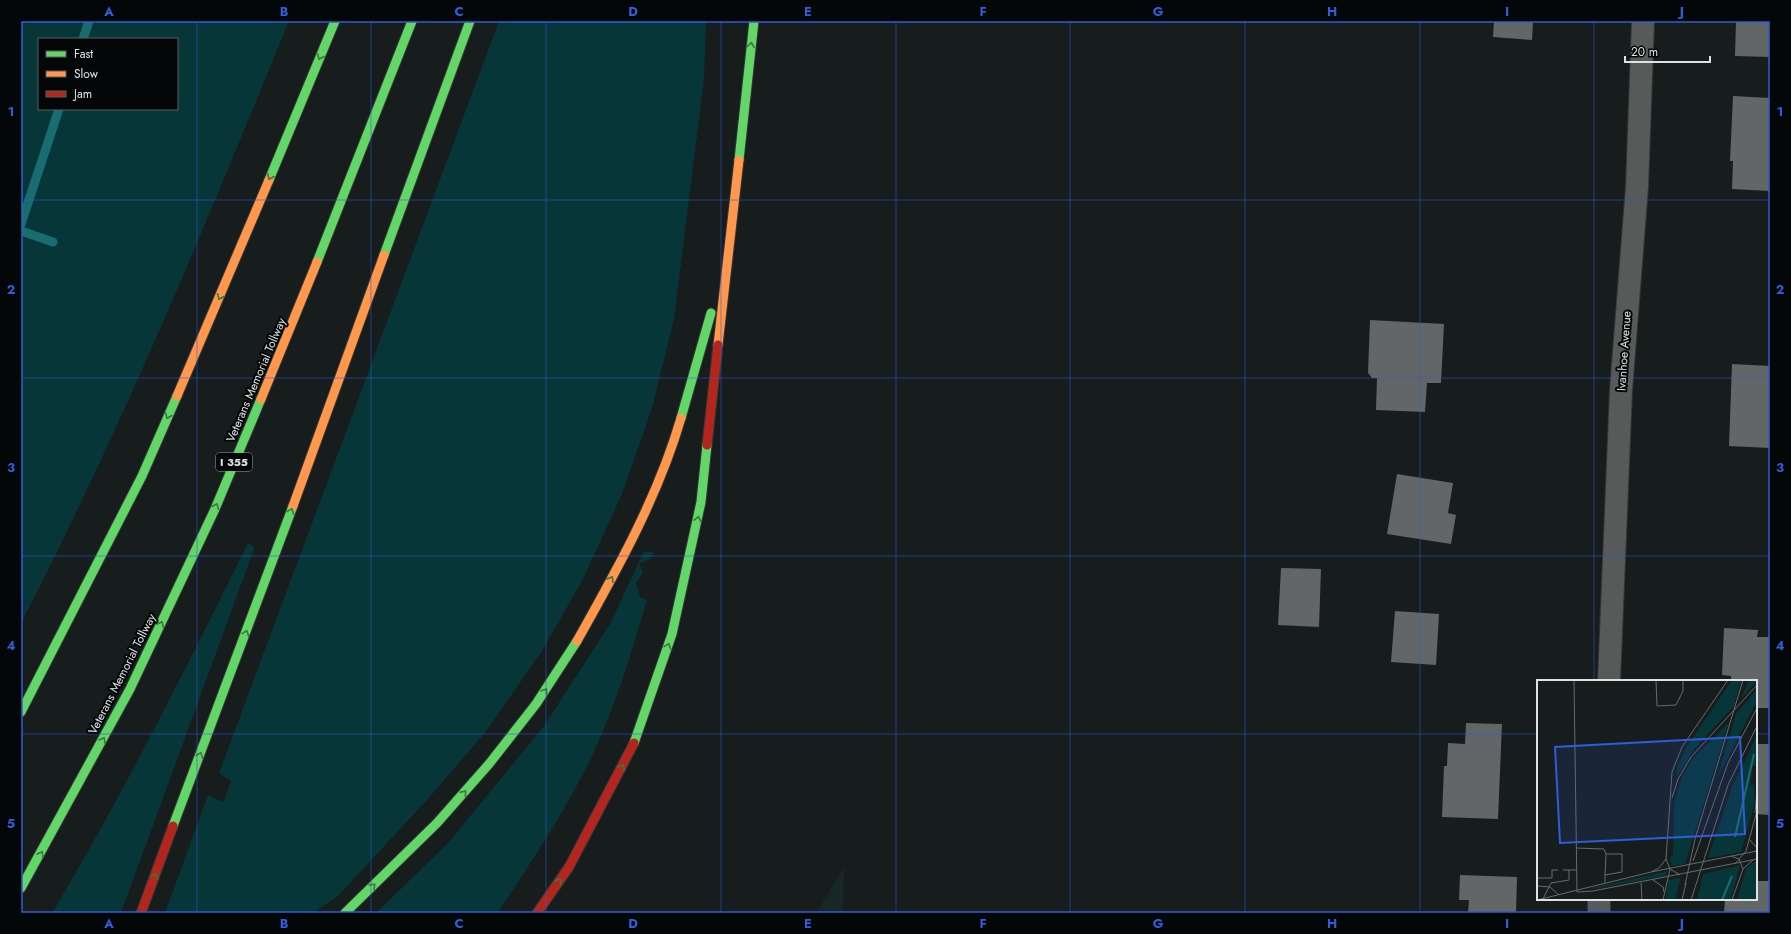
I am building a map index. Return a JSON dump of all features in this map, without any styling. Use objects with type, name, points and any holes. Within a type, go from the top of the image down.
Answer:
[{"type":"highway","points":[[21,712],[142,476],[238,255],[335,21]]},
{"type":"highway","name":"Veterans Memorial Tollway","points":[[21,888],[130,689],[214,509],[298,311],[412,21]]},
{"type":"highway","points":[[141,913],[295,501],[470,21]]},
{"type":"highway","points":[[537,913],[569,867],[632,748],[672,634],[701,502],[754,21]]},
{"type":"highway","points":[[345,913],[437,823],[489,764],[536,704],[577,642],[619,565],[652,498],[680,421],[728,253]]},
{"type":"street","name":"Ivanhoe Avenue","points":[[1608,680],[1621,390],[1637,188],[1643,21]]},
{"type":"street","points":[[1599,900],[1599,913]]},
{"type":"shaded area","points":[[21,21],[289,21],[162,325],[94,475],[21,623]]},
{"type":"shaded area","points":[[499,21],[706,21],[704,79],[674,319],[652,408],[622,494],[582,581],[542,651],[484,734],[426,801],[338,896],[313,913],[165,913],[208,795],[223,802],[231,781],[219,773]]},
{"type":"shaded area","points":[[248,543],[252,545],[254,549],[121,913],[52,913],[79,868],[129,776],[178,683]]},
{"type":"shaded area","points":[[644,551],[654,553],[650,559],[639,564],[643,572],[636,583],[640,597],[647,600],[612,710],[583,774],[563,810],[497,913],[376,913],[448,843],[544,726],[610,624]]},
{"type":"shaded area","points":[[844,867],[843,913],[816,913]]},
{"type":"building","points":[[1494,21],[1533,21],[1532,40],[1493,37]]},
{"type":"building","points":[[1736,21],[1770,21],[1770,57],[1735,56]]},
{"type":"building","points":[[1733,96],[1770,98],[1769,191],[1732,189],[1733,161],[1730,161]]},
{"type":"building","points":[[1370,320],[1444,324],[1441,383],[1427,383],[1425,412],[1376,410],[1377,378],[1372,378],[1368,373]]},
{"type":"building","points":[[1732,364],[1770,366],[1770,448],[1729,446]]},
{"type":"building","points":[[1397,474],[1453,483],[1448,513],[1456,515],[1451,544],[1387,534]]},
{"type":"building","points":[[1281,568],[1321,569],[1319,627],[1278,625]]},
{"type":"building","points":[[1395,611],[1439,614],[1436,665],[1391,662]]},
{"type":"building","points":[[1724,628],[1758,630],[1757,637],[1770,637],[1770,708],[1757,708],[1757,680],[1731,680],[1731,676],[1722,675]]},
{"type":"building","points":[[1466,723],[1502,724],[1498,819],[1442,817],[1444,766],[1447,766],[1448,743],[1465,744]]},
{"type":"building","points":[[1757,744],[1770,744],[1770,815],[1757,814]]},
{"type":"building","points":[[1460,875],[1517,877],[1516,913],[1468,913],[1469,900],[1459,900]]},
{"type":"building","points":[[1757,881],[1770,881],[1770,913],[1724,913],[1725,900],[1757,900]]},
{"type":"waterway","points":[[83,38],[89,21]]},
{"type":"waterway","points":[[21,224],[59,110]]},
{"type":"waterway","points":[[21,231],[53,242]]},
{"type":"traffic: fast","points":[[269,180],[335,21]]},
{"type":"traffic: fast","points":[[317,262],[412,21]]},
{"type":"traffic: fast","points":[[384,255],[470,21]]},
{"type":"traffic: fast","points":[[739,160],[754,21]]},
{"type":"traffic: fast","points":[[681,418],[711,313]]},
{"type":"traffic: fast","points":[[21,712],[142,476],[177,396]]},
{"type":"traffic: fast","points":[[21,888],[130,689],[215,509],[261,399]]},
{"type":"traffic: fast","points":[[634,743],[672,634],[701,502],[707,445]]},
{"type":"traffic: fast","points":[[173,826],[293,506]]},
{"type":"traffic: fast","points":[[345,913],[437,823],[489,764],[536,704],[577,641]]},
{"type":"traffic: slow","points":[[718,345],[739,160]]},
{"type":"traffic: slow","points":[[177,396],[269,180]]},
{"type":"traffic: slow","points":[[293,506],[384,255]]},
{"type":"traffic: slow","points":[[261,399],[317,262]]},
{"type":"traffic: slow","points":[[577,641],[607,587],[649,505],[672,447],[681,418]]},
{"type":"traffic: jam","points":[[707,445],[718,345]]},
{"type":"traffic: jam","points":[[537,913],[569,867],[634,743]]},
{"type":"traffic: jam","points":[[141,913],[173,826]]}]
